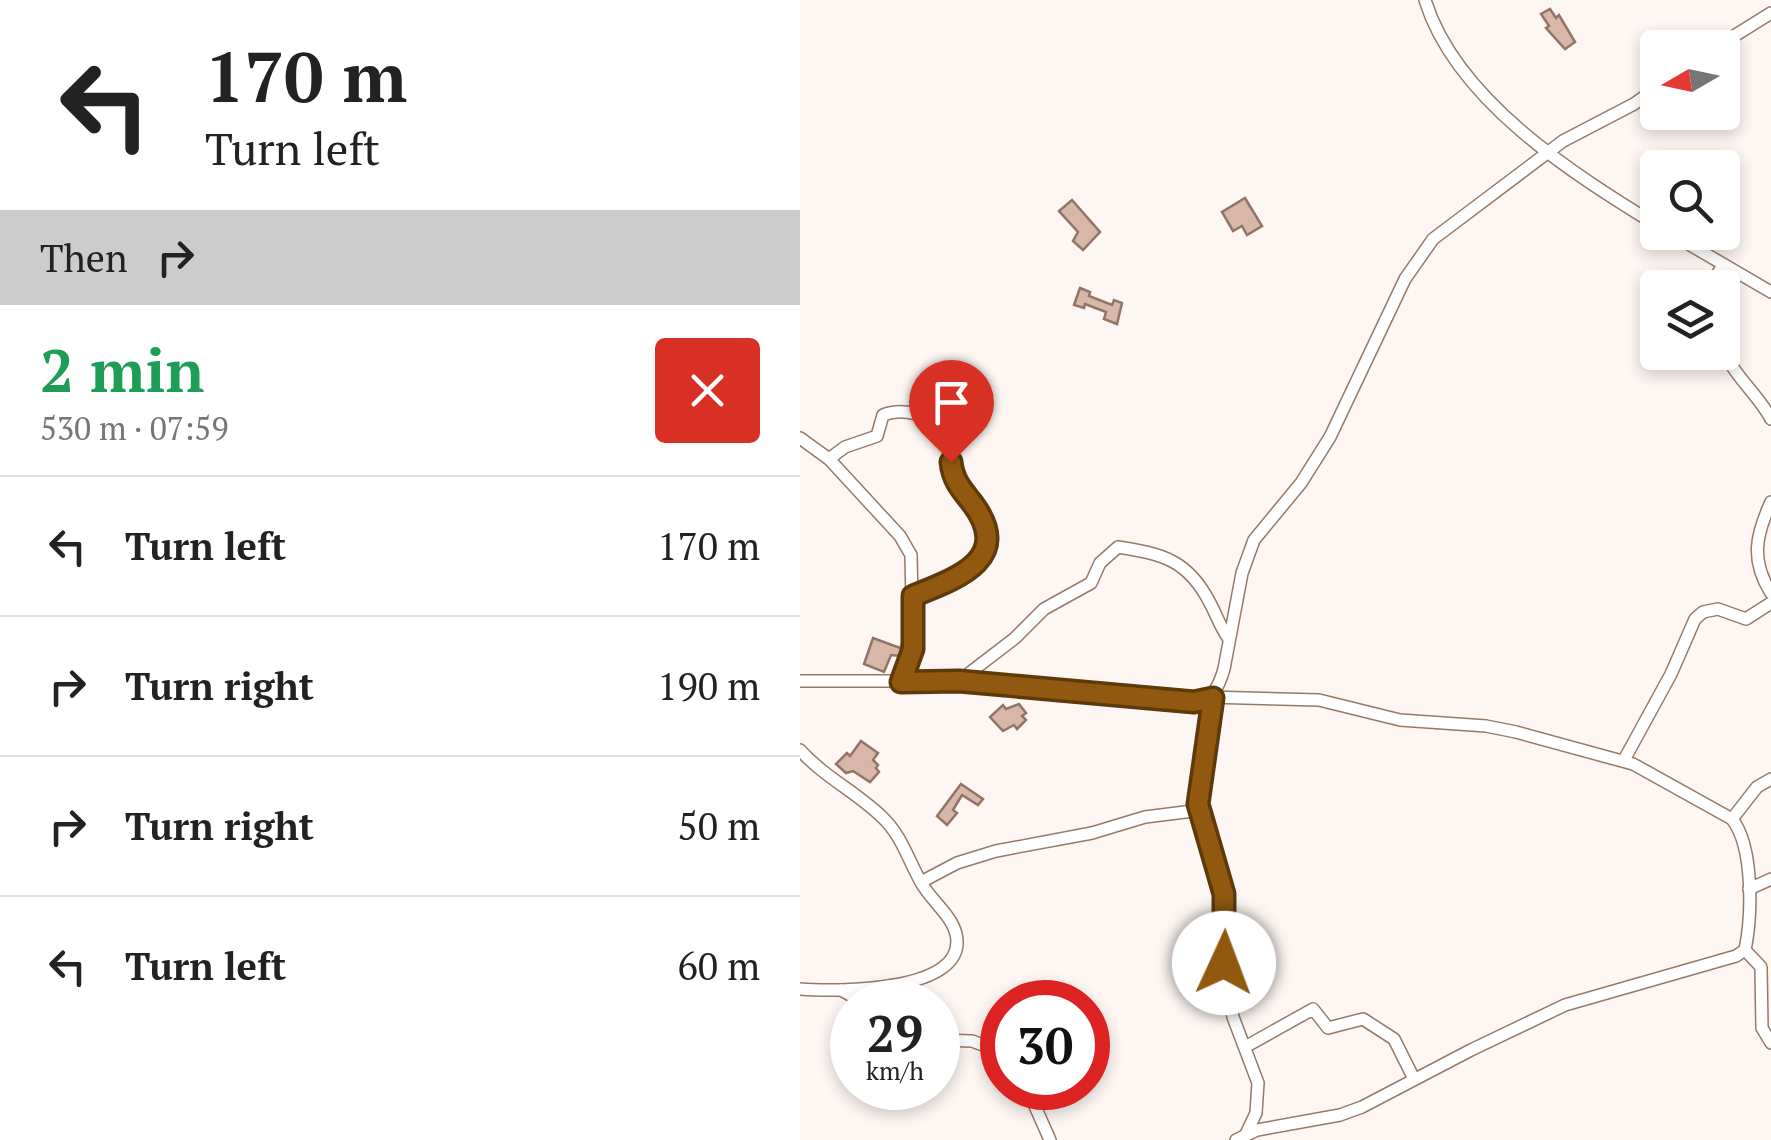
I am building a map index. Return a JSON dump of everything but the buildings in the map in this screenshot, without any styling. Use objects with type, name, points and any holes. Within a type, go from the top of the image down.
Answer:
[{"type":"street","points":[[1425,0],[1436,29],[1468,76],[1510,121],[1589,182],[1640,215]]},
{"type":"street","points":[[1740,32],[1771,13]]},
{"type":"street","points":[[921,882],[972,858],[1092,833],[1145,817],[1196,809],[1211,697],[1219,684],[1242,573],[1254,540],[1301,483],[1330,438],[1390,307],[1421,254],[1433,239],[1549,152],[1640,99]]},
{"type":"street","points":[[1698,250],[1771,292]]},
{"type":"street","points":[[1720,270],[1723,265]]},
{"type":"street","points":[[1736,370],[1771,419]]},
{"type":"street","points":[[829,459],[845,447],[877,436],[883,415],[889,412],[905,411],[944,428],[952,474],[984,522],[988,542],[983,555],[964,571],[913,596]]},
{"type":"street","points":[[800,438],[829,459],[911,555],[913,649],[901,682]]},
{"type":"street","points":[[1771,502],[1760,526],[1756,551],[1771,593]]},
{"type":"street","points":[[959,681],[1009,643],[1044,609],[1091,583],[1100,563],[1118,547],[1180,563],[1205,595],[1229,639]]},
{"type":"street","points":[[1624,760],[1672,674],[1695,620],[1703,612],[1718,609],[1746,619],[1771,603]]},
{"type":"street","points":[[800,680],[959,681],[1194,702],[1211,697],[1318,700],[1400,720],[1498,728],[1624,760],[1732,819],[1742,835],[1751,909],[1745,950],[1736,956],[1549,1011],[1340,1114],[1241,1137]]},
{"type":"street","points":[[800,750],[896,831],[921,882],[956,933],[956,949],[951,959],[942,969],[918,980]]},
{"type":"street","points":[[1732,819],[1757,788],[1771,779]]},
{"type":"street","points":[[1198,804],[1224,894],[1224,963],[1234,1017],[1256,1074],[1256,1113],[1241,1137]]},
{"type":"street","points":[[1749,889],[1771,879]]},
{"type":"street","points":[[1745,950],[1760,967],[1762,1028],[1771,1043]]},
{"type":"street","points":[[800,989],[830,990]]},
{"type":"street","points":[[1244,1046],[1312,1009],[1328,1028],[1363,1018],[1394,1039],[1414,1079]]},
{"type":"street","points":[[1037,1110],[1050,1140]]},
{"type":"route","points":[[951,462],[956,484],[984,522],[988,542],[983,555],[964,571],[913,596],[913,649],[901,682],[959,681],[1194,702],[1213,698],[1198,804],[1224,894],[1224,963]]}]
